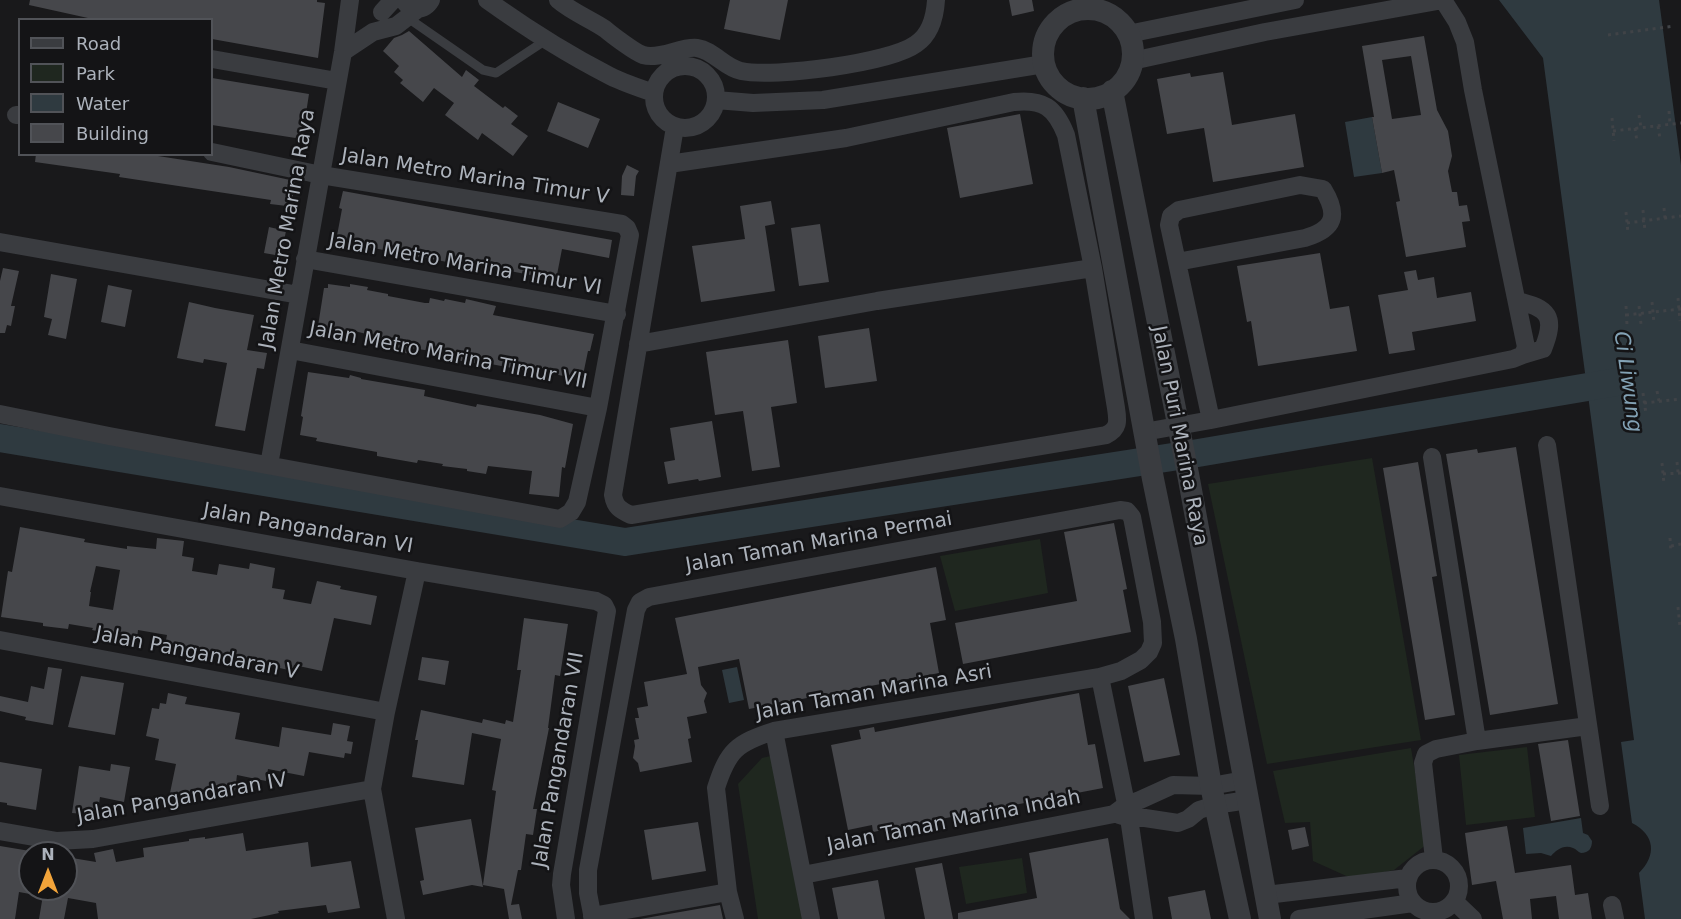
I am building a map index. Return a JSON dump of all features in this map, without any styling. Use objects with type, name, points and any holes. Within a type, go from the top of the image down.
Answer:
[{"type":"street","name":"Jalan Metro Marina Raya","points":[[269,465],[343,52],[350,0]]},
{"type":"street","points":[[487,0],[523,26],[612,77],[654,93]]},
{"type":"street","points":[[558,0],[643,55],[664,55],[684,49],[698,48],[740,71],[788,73],[897,54],[917,44],[928,33],[934,20],[936,0]]},
{"type":"street","points":[[1128,34],[1295,0]]},
{"type":"street","points":[[1132,61],[1265,32],[1443,0],[1457,22],[1465,42],[1526,348],[1523,355]]},
{"type":"street","points":[[1069,6],[1096,10],[1107,7],[1128,34],[1132,47],[1132,61],[1128,73],[1112,91],[1098,97],[1083,98],[1070,95],[1049,77],[1044,64],[1043,48],[1047,33],[1069,6]]},
{"type":"street","points":[[343,52],[381,17],[396,26],[415,7]]},
{"type":"street","points":[[1261,7],[1265,32]]},
{"type":"street","points":[[213,59],[337,81]]},
{"type":"street","points":[[716,100],[753,103],[823,100],[1044,64]]},
{"type":"street","points":[[681,66],[695,67],[707,75],[715,86],[716,100],[714,109],[702,123],[694,127],[675,127],[663,119],[656,107],[654,93],[658,80],[668,70],[681,66]]},
{"type":"street","name":"Jalan Puri Marina Raya","points":[[1112,91],[1188,474],[1270,919]]},
{"type":"street","name":"Jalan Puri Marina Raya","points":[[1083,98],[1146,443],[1186,639],[1213,795],[1240,919]]},
{"type":"street","points":[[669,164],[846,138],[1014,102],[1029,101],[1044,105],[1059,118],[1066,135],[1093,268],[1118,421],[1116,427],[1109,434],[631,515],[621,511],[615,505],[613,495],[675,127]]},
{"type":"street","name":"Jalan Metro Marina Timur V","points":[[213,152],[321,175],[622,224],[630,235],[617,314]]},
{"type":"street","points":[[1177,262],[1317,235],[1331,221],[1332,203],[1323,189],[1300,185],[1179,210],[1171,216],[1169,225],[1211,420]]},
{"type":"street","points":[[0,242],[299,295]]},
{"type":"street","name":"Jalan Metro Marina Timur VI","points":[[305,259],[617,314]]},
{"type":"street","points":[[638,344],[877,301],[1093,268]]},
{"type":"street","points":[[1146,443],[1180,437],[1211,420],[1543,349],[1549,334],[1549,319],[1535,305],[1517,301]]},
{"type":"street","points":[[0,414],[560,519],[571,512],[577,502],[617,314]]},
{"type":"street","name":"Jalan Metro Marina Timur VII","points":[[290,350],[598,408]]},
{"type":"street","points":[[1547,446],[1600,806]]},
{"type":"street","points":[[1432,457],[1477,741]]},
{"type":"street","name":"Jalan Pangandaran VI","points":[[0,496],[596,601],[606,608]]},
{"type":"street","points":[[1159,508],[1192,500]]},
{"type":"street","name":"Jalan Taman Marina Permai","points":[[593,917],[588,893],[588,870],[636,610],[640,602],[649,597],[1120,510],[1127,511],[1132,517],[1152,622],[1153,643],[1149,652],[1141,660],[1122,671],[1100,677]]},
{"type":"street","points":[[396,919],[372,789],[386,712],[417,571]]},
{"type":"street","name":"Jalan Pangandaran VII","points":[[566,919],[561,885],[562,874],[606,608]]},
{"type":"street","name":"Jalan Pangandaran V","points":[[0,640],[386,712]]},
{"type":"street","points":[[1100,677],[1144,919]]},
{"type":"street","name":"Jalan Taman Marina Asri","points":[[728,892],[716,788],[721,771],[732,752],[750,739],[774,731],[1100,677]]},
{"type":"street","points":[[1434,859],[1424,763],[1426,754],[1436,749],[1477,741],[1588,726]]},
{"type":"street","points":[[774,731],[812,919]]},
{"type":"street","name":"Jalan Taman Marina Indah","points":[[803,875],[1123,812],[1173,785],[1213,795],[1188,819],[1178,823],[1123,812]]},
{"type":"street","name":"Jalan Pangandaran IV","points":[[0,831],[57,841],[93,840],[372,789]]},
{"type":"street","points":[[1213,795],[1246,790]]},
{"type":"street","points":[[1434,859],[1444,862],[1457,874],[1458,893],[1447,908],[1430,912],[1421,909],[1408,896],[1407,878],[1418,864],[1434,859]]},
{"type":"street","points":[[1266,895],[1407,878]]},
{"type":"street","points":[[593,917],[728,892],[735,919]]},
{"type":"street","points":[[1454,901],[1473,919]]},
{"type":"street","points":[[1299,919],[1413,903]]},
{"type":"lane","points":[[415,7],[483,70],[496,73],[546,40]]},
{"type":"path","points":[[1608,34],[1674,26]]},
{"type":"path","points":[[1669,111],[1670,124]]},
{"type":"path","points":[[1639,115],[1641,128]]},
{"type":"path","points":[[1612,118],[1614,141]]},
{"type":"path","points":[[1613,131],[1679,123]]},
{"type":"path","points":[[1658,126],[1660,139]]},
{"type":"path","points":[[1635,128],[1636,142]]},
{"type":"path","points":[[1664,208],[1665,218]]},
{"type":"path","points":[[1643,210],[1645,231]]},
{"type":"path","points":[[1626,212],[1628,233]]},
{"type":"path","points":[[1627,223],[1681,216]]},
{"type":"path","points":[[1678,298],[1680,321]]},
{"type":"path","points":[[1652,302],[1654,323]]},
{"type":"path","points":[[1626,306],[1627,325]]},
{"type":"path","points":[[1639,306],[1641,324]]},
{"type":"path","points":[[1626,315],[1680,309]]},
{"type":"path","points":[[1657,391],[1659,401]]},
{"type":"path","points":[[1643,393],[1646,414]]},
{"type":"path","points":[[1644,403],[1681,399]]},
{"type":"path","points":[[1663,474],[1679,473],[1677,462]]},
{"type":"path","points":[[1662,464],[1664,484]]},
{"type":"path","points":[[1670,538],[1671,552]]},
{"type":"path","points":[[1671,546],[1681,544]]},
{"type":"path","points":[[1678,607],[1680,627]]},
{"type":"green space","points":[[1372,458],[1421,740],[1267,764],[1208,484]]},
{"type":"green space","points":[[1040,539],[1048,593],[955,611],[940,556]]},
{"type":"green space","points":[[1527,747],[1535,817],[1466,825],[1459,755]]},
{"type":"green space","points":[[1411,748],[1427,844],[1394,870],[1353,879],[1313,861],[1310,822],[1285,823],[1273,771]]},
{"type":"green space","points":[[779,754],[805,919],[758,919],[738,784],[762,758]]},
{"type":"green space","points":[[1022,858],[1027,893],[966,904],[959,867]]},
{"type":"water","name":"Ci Liwung","points":[[1499,0],[1659,0],[1681,165],[1681,919],[1645,919],[1639,873],[1649,859],[1651,846],[1645,833],[1632,823],[1621,742],[1634,740],[1543,58]]},
{"type":"water","points":[[1372,117],[1382,173],[1354,177],[1345,122]]},
{"type":"water","points":[[737,667],[744,700],[729,703],[722,670]]},
{"type":"water","points":[[1581,818],[1583,833],[1588,835],[1592,841],[1588,851],[1581,853],[1574,848],[1563,847],[1551,856],[1541,853],[1526,854],[1523,828]]},
{"type":"building","points":[[30,0],[317,0],[317,2],[325,3],[318,58],[213,39],[213,18],[88,18],[29,5]]},
{"type":"building","points":[[730,0],[788,0],[780,40],[724,29]]},
{"type":"building","points":[[1009,0],[1032,0],[1034,11],[1012,16]]},
{"type":"building","points":[[409,31],[462,77],[466,70],[479,80],[474,86],[503,108],[505,106],[518,116],[511,124],[528,136],[513,156],[482,133],[478,140],[445,115],[454,103],[434,88],[423,102],[400,83],[403,80],[394,72],[399,66],[383,51],[394,38]]},
{"type":"building","points":[[1424,36],[1437,110],[1448,131],[1452,156],[1448,171],[1452,192],[1457,192],[1459,206],[1467,205],[1470,221],[1462,222],[1466,247],[1406,257],[1396,202],[1400,201],[1394,170],[1382,173],[1362,46]],"holes":[[[1411,56],[1421,115],[1392,119],[1382,60]]]},
{"type":"building","points":[[1223,72],[1232,125],[1295,114],[1304,167],[1213,182],[1204,128],[1167,134],[1157,79],[1190,73],[1191,77]]},
{"type":"building","points":[[213,78],[309,94],[302,139],[213,125]]},
{"type":"building","points":[[558,102],[600,119],[588,148],[547,131]]},
{"type":"building","points":[[1020,114],[1033,184],[960,198],[947,128]]},
{"type":"building","points":[[36,156],[158,156],[229,167],[295,181],[292,202],[288,202],[287,206],[270,204],[271,200],[35,162]]},
{"type":"building","points":[[627,165],[639,171],[636,176],[634,196],[621,195],[622,176]]},
{"type":"building","points":[[343,191],[612,240],[609,258],[562,249],[556,280],[336,241]]},
{"type":"building","points":[[771,201],[775,224],[765,226],[775,291],[701,302],[692,246],[745,239],[740,206]]},
{"type":"building","points":[[820,224],[829,282],[799,286],[791,228]]},
{"type":"building","points":[[269,227],[286,231],[281,256],[264,253]]},
{"type":"building","points":[[1320,253],[1330,309],[1349,306],[1357,351],[1258,366],[1251,321],[1247,322],[1237,266]]},
{"type":"building","points":[[3,268],[19,271],[11,306],[15,306],[11,326],[7,325],[5,333],[0,333],[0,281]]},
{"type":"building","points":[[1416,270],[1418,280],[1434,277],[1437,298],[1471,292],[1476,321],[1412,332],[1415,350],[1389,354],[1378,295],[1408,290],[1404,272]]},
{"type":"building","points":[[51,274],[77,279],[66,339],[48,335],[52,319],[44,317]]},
{"type":"building","points":[[328,284],[368,287],[367,290],[388,294],[388,296],[425,303],[429,303],[430,298],[465,303],[466,299],[496,306],[493,315],[594,334],[582,380],[554,374],[554,370],[529,366],[528,371],[437,357],[438,352],[411,348],[410,354],[372,346],[374,336],[347,329],[345,337],[340,337],[340,340],[326,338],[327,334],[319,333],[320,326],[318,326],[324,288],[328,288]]},
{"type":"building","points":[[108,285],[132,290],[125,327],[101,322]]},
{"type":"building","points":[[189,302],[254,315],[247,350],[267,353],[264,369],[257,368],[245,431],[215,426],[227,363],[204,359],[203,363],[177,358]]},
{"type":"building","points":[[869,328],[877,381],[825,388],[818,336]]},
{"type":"building","points":[[788,340],[797,403],[771,407],[780,467],[752,471],[743,411],[715,415],[706,352]]},
{"type":"building","points":[[308,372],[349,378],[350,375],[425,390],[424,396],[476,407],[477,404],[540,415],[573,424],[565,468],[562,467],[559,497],[529,494],[532,471],[488,466],[486,474],[442,466],[443,464],[418,460],[417,463],[377,456],[377,452],[316,441],[317,438],[300,435]]},
{"type":"building","points":[[712,421],[721,477],[668,484],[664,462],[675,460],[670,428]]},
{"type":"building","points":[[1516,447],[1558,704],[1490,715],[1446,454],[1477,449],[1478,453]]},
{"type":"building","points":[[1418,462],[1437,576],[1432,577],[1455,715],[1425,720],[1383,468]]},
{"type":"building","points":[[1114,523],[1127,589],[1123,590],[1131,632],[963,664],[955,623],[1077,601],[1064,532]]},
{"type":"building","points":[[20,527],[85,539],[84,542],[127,549],[127,546],[156,549],[157,538],[184,541],[182,556],[194,558],[192,571],[217,575],[219,564],[249,569],[250,563],[275,568],[272,588],[285,590],[283,599],[311,604],[317,581],[341,586],[340,589],[377,596],[371,625],[334,618],[322,671],[294,665],[293,671],[235,658],[235,656],[165,645],[167,635],[138,630],[137,639],[69,624],[68,629],[1,617],[8,571],[12,572]],"holes":[[[96,566],[120,570],[113,610],[89,606]]]},
{"type":"building","points":[[936,567],[946,620],[930,623],[939,673],[749,709],[739,659],[698,667],[701,685],[707,693],[704,701],[707,713],[687,717],[692,762],[640,772],[638,763],[633,758],[634,740],[639,739],[635,718],[639,718],[637,708],[648,706],[644,682],[687,674],[675,618]]},
{"type":"building","points":[[524,618],[568,624],[560,676],[555,675],[549,728],[533,809],[537,809],[533,835],[526,834],[521,870],[518,870],[511,905],[519,904],[522,919],[509,919],[504,889],[483,885],[496,791],[492,790],[501,739],[472,733],[464,785],[412,777],[418,740],[415,740],[421,710],[482,723],[483,719],[505,724],[506,720],[513,722],[521,670],[517,670]]},
{"type":"building","points":[[422,657],[449,661],[445,685],[418,680]]},
{"type":"building","points":[[48,667],[62,669],[53,725],[25,720],[26,717],[0,711],[0,696],[28,702],[31,686],[44,689]]},
{"type":"building","points":[[81,676],[124,683],[115,735],[68,727]]},
{"type":"building","points":[[1164,678],[1180,755],[1144,762],[1128,686]]},
{"type":"building","points":[[168,693],[187,697],[185,704],[240,713],[235,739],[279,747],[282,727],[331,735],[333,723],[350,726],[347,741],[353,742],[351,754],[345,753],[344,758],[309,752],[304,776],[268,769],[266,781],[237,775],[235,791],[210,787],[209,791],[198,789],[196,799],[170,793],[176,764],[155,760],[159,739],[146,736],[152,708],[159,709],[160,703],[166,704]]},
{"type":"building","points":[[1079,693],[1088,745],[1095,744],[1103,788],[873,832],[872,825],[848,830],[831,745],[861,739],[859,730],[874,727],[875,732]]},
{"type":"building","points":[[1568,740],[1580,816],[1551,821],[1538,744]]},
{"type":"building","points":[[0,762],[42,769],[36,810],[0,802]]},
{"type":"building","points":[[111,764],[130,767],[124,802],[100,797],[98,811],[86,809],[85,814],[72,813],[79,766],[110,771]]},
{"type":"building","points":[[471,819],[483,887],[472,885],[423,895],[420,881],[424,880],[415,828]]},
{"type":"building","points":[[698,822],[706,871],[652,880],[644,830]]},
{"type":"building","points":[[1507,826],[1515,873],[1571,865],[1575,895],[1588,893],[1592,919],[1559,919],[1556,896],[1530,899],[1532,919],[1503,919],[1496,881],[1472,885],[1465,833]]},
{"type":"building","points":[[1305,827],[1309,846],[1292,850],[1288,830]]},
{"type":"building","points":[[243,833],[246,851],[308,842],[311,867],[351,861],[360,908],[328,913],[326,905],[278,911],[279,913],[251,919],[98,919],[96,903],[78,900],[78,859],[96,862],[94,853],[113,849],[116,862],[144,857],[143,848],[189,841],[189,839],[205,837],[205,839]]},
{"type":"building","points":[[1108,838],[1120,909],[1130,919],[958,919],[958,913],[1037,898],[1029,853]]},
{"type":"building","points":[[0,846],[18,849],[18,899],[15,919],[0,919]]},
{"type":"building","points":[[942,863],[953,919],[925,919],[915,868]]},
{"type":"building","points":[[878,880],[885,919],[838,919],[832,888]]},
{"type":"building","points":[[1205,890],[1211,919],[1172,919],[1168,897]]},
{"type":"building","points":[[42,901],[67,901],[64,919],[39,919]]},
{"type":"building","points":[[720,905],[723,919],[640,919]]},
{"type":"waterway","name":"Ci Liwung","points":[[0,438],[625,542],[1198,453],[1623,381]]}]
